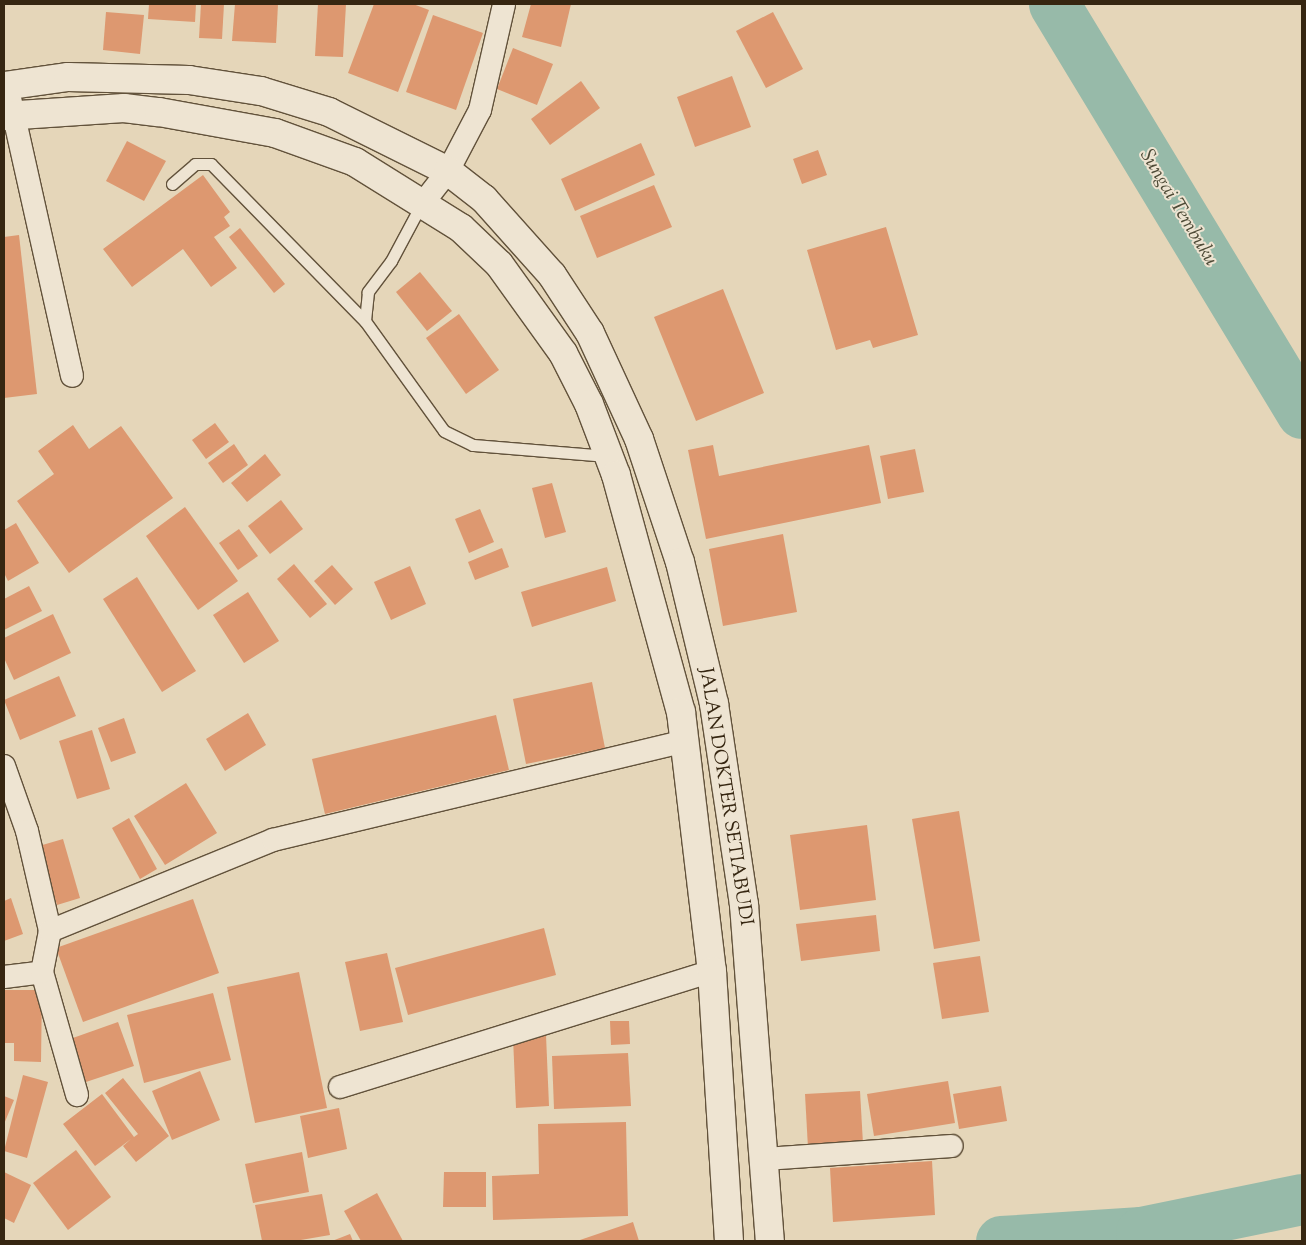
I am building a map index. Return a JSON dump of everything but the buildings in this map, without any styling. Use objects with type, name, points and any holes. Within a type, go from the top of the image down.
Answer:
[{"type":"street","points":[[423,203],[448,171],[480,110],[504,4]]},
{"type":"street","name":"JALAN DOKTER SETIABUDI","points":[[6,86],[68,77],[188,80],[261,91],[329,112],[448,171],[521,237],[552,274],[590,332],[639,439],[680,562],[714,704],[743,895],[770,1237]]},
{"type":"street","points":[[6,86],[8,115],[72,376]]},
{"type":"street","name":"JALAN DOKTER SETIABUDI","points":[[8,115],[124,108],[225,122],[319,147],[354,162],[423,203],[460,228],[486,252],[529,302],[585,396],[619,485],[685,741],[712,971],[729,1238]]},
{"type":"street","points":[[50,931],[273,840],[685,741]]},
{"type":"street","points":[[4,766],[27,831],[50,931],[42,972],[77,1095]]},
{"type":"street","points":[[340,1087],[712,971]]},
{"type":"street","points":[[4,977],[42,972]]},
{"type":"street","points":[[765,1160],[952,1146]]},
{"type":"lane","points":[[172,184],[195,164],[211,164],[365,321],[444,431],[472,446],[608,456]]},
{"type":"lane","points":[[365,321],[368,292],[392,261],[423,203]]},
{"type":"waterway","name":"Sungai Tembuku","points":[[1054,4],[1302,413]]},
{"type":"waterway","points":[[1001,1241],[1141,1232],[1302,1199]]}]
